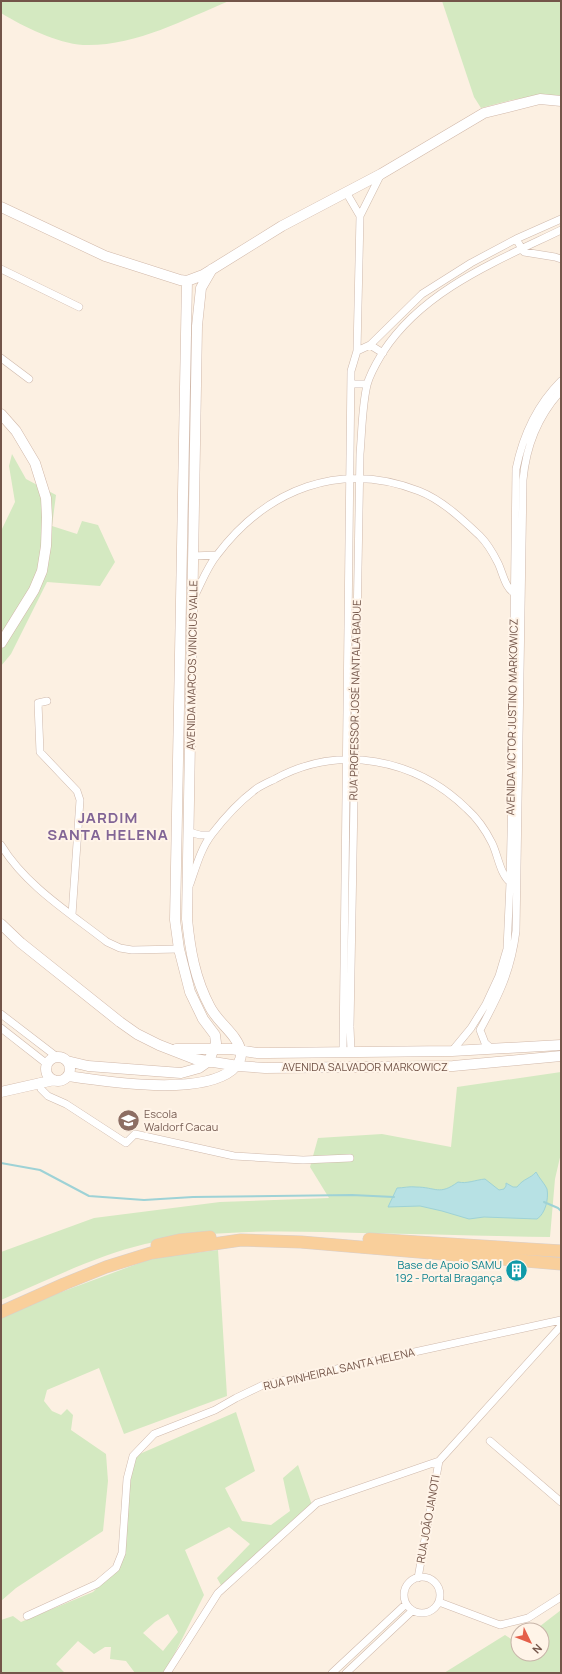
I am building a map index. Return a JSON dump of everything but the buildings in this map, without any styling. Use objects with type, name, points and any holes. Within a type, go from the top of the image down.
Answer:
[{"type":"main road","points":[[1,1304],[92,1264],[141,1249],[179,1240],[210,1237],[243,1235],[334,1237],[561,1251]]},
{"type":"main road","points":[[1,1312],[106,1267],[151,1253],[241,1240],[302,1242],[561,1264]]},
{"type":"street","points":[[1,207],[105,256],[187,281],[212,269],[282,226],[381,174],[484,112],[540,99],[561,101]]},
{"type":"street","points":[[360,216],[381,174]]},
{"type":"street","points":[[346,192],[360,216]]},
{"type":"street","name":"RUA PROFESSOR JOSÉ NANTALA BADUE","points":[[347,1051],[346,759],[349,478],[351,371],[357,351],[360,216]]},
{"type":"street","points":[[357,351],[370,345],[422,294],[471,263],[516,238],[561,219]]},
{"type":"street","name":"RUA PROFESSOR JOSÉ NANTALA BADUE","points":[[347,1051],[350,1026],[359,478],[367,384],[374,366],[393,337],[428,302],[476,272],[561,230]]},
{"type":"street","points":[[516,238],[522,250],[528,254],[561,259]]},
{"type":"street","points":[[1,269],[79,308]]},
{"type":"street","name":"AVENIDA MARCOS VINICIUS VALLE","points":[[212,269],[201,288],[197,326],[189,886],[187,919],[192,955],[200,986],[211,1008],[236,1040],[240,1051]]},
{"type":"street","name":"AVENIDA MARCOS VINICIUS VALLE","points":[[187,281],[176,920],[179,949],[190,992],[203,1019],[215,1035],[216,1043],[214,1050]]},
{"type":"street","points":[[370,345],[383,353]]},
{"type":"street","points":[[1,358],[30,379]]},
{"type":"street","name":"AVENIDA VICTOR JUSTINO MARKOWICZ","points":[[518,594],[515,481],[518,458],[524,438],[534,415],[549,394],[561,381]]},
{"type":"street","points":[[351,384],[367,384]]},
{"type":"street","name":"AVENIDA VICTOR JUSTINO MARKOWICZ","points":[[480,1030],[496,1001],[506,978],[516,931],[514,883],[518,594],[525,460],[542,416],[561,391]]},
{"type":"street","points":[[1,414],[16,431],[35,463],[46,498],[47,517],[46,546],[42,571],[34,590],[1,643]]},
{"type":"street","points":[[192,600],[216,555],[239,530],[265,507],[294,490],[334,479],[349,478],[390,482],[420,492],[446,507],[480,536],[489,547],[506,582],[518,594]]},
{"type":"street","points":[[194,556],[216,555]]},
{"type":"street","points":[[47,701],[38,703],[40,752],[77,791],[80,800],[72,915]]},
{"type":"street","points":[[189,886],[211,835],[236,806],[257,788],[290,770],[316,762],[346,759],[377,762],[419,775],[440,788],[466,808],[477,820],[492,843],[504,875],[514,883]]},
{"type":"street","points":[[189,832],[200,835],[211,835]]},
{"type":"street","points":[[1,845],[9,858],[28,880],[107,942],[120,948],[132,950],[179,949]]},
{"type":"street","name":"AVENIDA VICTOR JUSTINO MARKOWICZ","points":[[452,1050],[471,1028],[486,1004],[499,976],[507,949],[514,883]]},
{"type":"street","points":[[176,920],[187,919]]},
{"type":"street","name":"AVENIDA SALVADOR MARKOWICZ","points":[[1,924],[21,943],[120,1022],[143,1037],[170,1050],[195,1059],[238,1066],[265,1068],[311,1066],[454,1066],[561,1056]]},
{"type":"street","points":[[1,1014],[57,1057],[88,1066],[181,1073],[199,1068],[210,1061],[214,1050]]},
{"type":"street","points":[[1,1028],[45,1068],[48,1076],[54,1080]]},
{"type":"street","points":[[471,1028],[480,1030],[485,1043],[492,1049]]},
{"type":"street","points":[[236,1040],[254,1049],[268,1053]]},
{"type":"street","name":"AVENIDA SALVADOR MARKOWICZ","points":[[170,1050],[214,1050],[268,1053],[492,1049],[561,1045]]},
{"type":"street","points":[[1,1092],[34,1083],[62,1080],[68,1076],[139,1084],[194,1084],[216,1079],[227,1074],[238,1066],[241,1058],[240,1051]]},
{"type":"street","points":[[311,1066],[308,1064],[306,1059],[312,1052]]},
{"type":"street","points":[[34,1083],[53,1058],[57,1057]]},
{"type":"street","points":[[68,1061],[70,1068],[68,1076]]},
{"type":"street","points":[[34,1083],[48,1096],[66,1104],[126,1143],[135,1134],[234,1156],[302,1160],[350,1158]]},
{"type":"street","name":"RUA PINHEIRAL SANTA HELENA","points":[[26,1616],[98,1584],[116,1568],[122,1553],[127,1479],[133,1456],[154,1434],[215,1410],[263,1385],[561,1320]]},
{"type":"street","points":[[167,1673],[218,1593],[317,1503],[439,1461],[561,1326]]},
{"type":"street","points":[[490,1441],[561,1502]]},
{"type":"street","name":"RUA JOÃO JANOTI","points":[[418,1578],[439,1461]]},
{"type":"street","points":[[423,1577],[434,1581],[440,1591],[439,1602],[436,1608],[424,1614],[412,1611],[406,1604],[404,1595],[405,1589],[408,1583],[418,1578],[423,1577]]},
{"type":"street","points":[[439,1602],[500,1624],[528,1618],[560,1600]]},
{"type":"street","points":[[332,1673],[406,1604]]},
{"type":"street","points":[[346,1673],[412,1611]]},
{"type":"green space","points":[[1,1],[229,1],[176,24],[139,37],[121,42],[83,45],[73,44],[52,38],[20,24],[1,13]]},
{"type":"green space","points":[[442,1],[561,1],[561,97],[530,97],[511,100],[481,108],[474,97]]},
{"type":"green space","points":[[12,454],[26,479],[56,495],[52,526],[77,534],[82,521],[98,525],[115,562],[100,586],[47,582],[11,654],[1,666],[1,531],[15,502],[9,466]]},
{"type":"green space","points":[[561,1072],[561,1153],[555,1179],[550,1237],[280,1231],[199,1235],[145,1244],[126,1249],[72,1269],[1,1300],[1,1252],[94,1218],[220,1202],[329,1198],[310,1167],[318,1138],[382,1134],[451,1147],[457,1087]]},
{"type":"green space","points":[[218,1250],[227,1396],[124,1434],[99,1368],[47,1390],[44,1401],[52,1411],[61,1415],[67,1409],[73,1415],[71,1430],[106,1454],[108,1481],[103,1531],[16,1588],[1,1601],[1,1317],[37,1301],[153,1258]]},
{"type":"green space","points":[[236,1412],[255,1471],[225,1488],[242,1521],[271,1525],[290,1511],[283,1478],[298,1465],[312,1505],[222,1587],[217,1578],[250,1544],[229,1527],[185,1550],[204,1595],[173,1657],[163,1673],[135,1673],[126,1661],[110,1659],[111,1647],[105,1647],[94,1654],[78,1641],[56,1664],[65,1673],[1,1673],[1,1620],[13,1616],[21,1622],[93,1592],[121,1564],[128,1479],[135,1456]],"holes":[[[168,1614],[178,1632],[163,1651],[143,1633],[155,1622]]]},
{"type":"green space","points":[[561,1610],[561,1673],[444,1673],[505,1635],[510,1638],[510,1662],[550,1662],[550,1622],[545,1622]]},
{"type":"water","points":[[536,1172],[547,1189],[547,1202],[542,1214],[537,1219],[484,1217],[469,1219],[420,1206],[388,1207],[397,1188],[423,1187],[442,1190],[458,1182],[485,1179],[499,1190],[504,1189],[506,1183],[513,1187],[517,1187]]},
{"type":"waterway","points":[[1,1163],[40,1170],[89,1196],[144,1200],[193,1197],[352,1195],[394,1197]]},
{"type":"waterway","points":[[544,1202],[558,1208],[561,1211]]},
{"type":"place","name":"Escola Waldorf Cacau","points":[[128,1120]]},
{"type":"place","name":"Base de Apoio SAMU 192 - Portal Bragança","points":[[517,1271]]},
{"type":"district","name":"JARDIM SANTA HELENA","points":[[108,826]]}]
